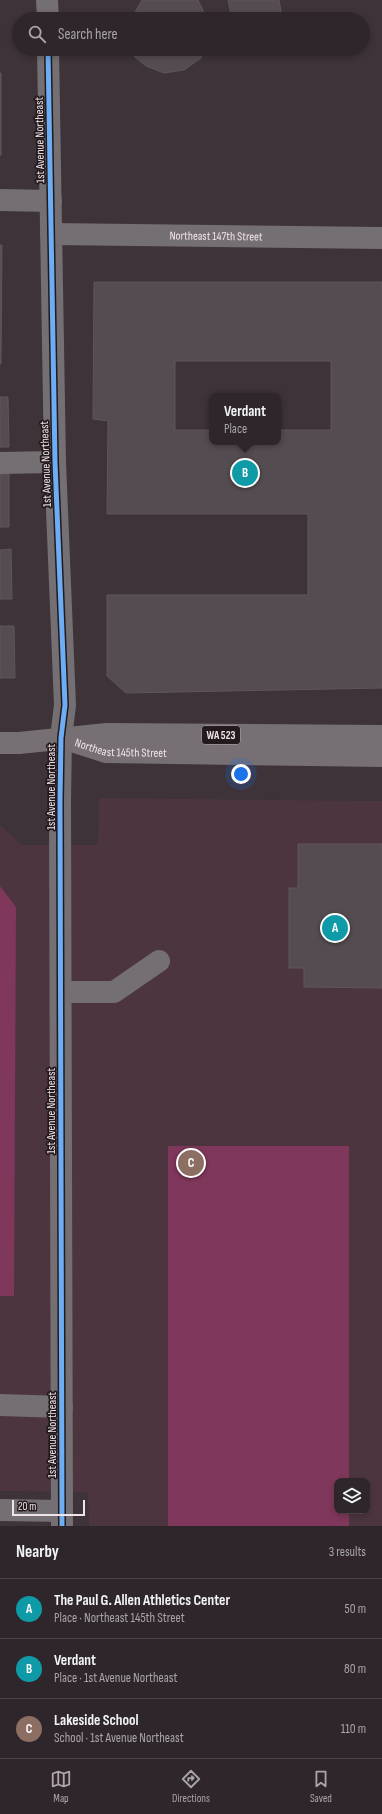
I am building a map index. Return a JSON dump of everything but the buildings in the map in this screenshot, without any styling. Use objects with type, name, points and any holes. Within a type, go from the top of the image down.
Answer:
[{"type":"main road","name":"Northeast 145th Street","points":[[61,738],[107,734],[382,736]]},
{"type":"main road","name":"Northeast 145th Street","points":[[61,738],[106,752],[382,756]]},
{"type":"main road","name":"WA 523","points":[[0,743],[19,743],[61,738]]},
{"type":"street","points":[[47,0],[48,12]]},
{"type":"street","name":"1st Avenue Northeast","points":[[48,56],[55,462],[65,705],[61,738],[62,1518]]},
{"type":"street","points":[[0,200],[51,201]]},
{"type":"street","name":"Northeast 147th Street","points":[[51,234],[382,238]]},
{"type":"street","points":[[0,463],[55,462]]},
{"type":"street","points":[[61,992],[114,992],[159,961]]},
{"type":"street","points":[[0,1405],[62,1407]]},
{"type":"street","points":[[0,1510],[62,1518]]},
{"type":"shaded area","points":[[99,798],[382,801],[382,1526],[89,1526],[88,1492],[0,1491],[0,825],[22,845],[98,845]]},
{"type":"shaded area","points":[[0,886],[16,907],[14,1296],[0,1296]]},
{"type":"shaded area","points":[[168,1146],[349,1146],[349,1478],[334,1478],[334,1514],[349,1514],[349,1526],[168,1526]]},
{"type":"cycle path","points":[[48,56],[55,462],[65,705],[61,738],[60,801],[62,1526]]},
{"type":"place","name":"Verdant","points":[[245,473]]},
{"type":"place","name":"The Paul G. Allen Athletics Center","points":[[335,928]]},
{"type":"place","name":"Lakeside School","points":[[191,1163]]}]
